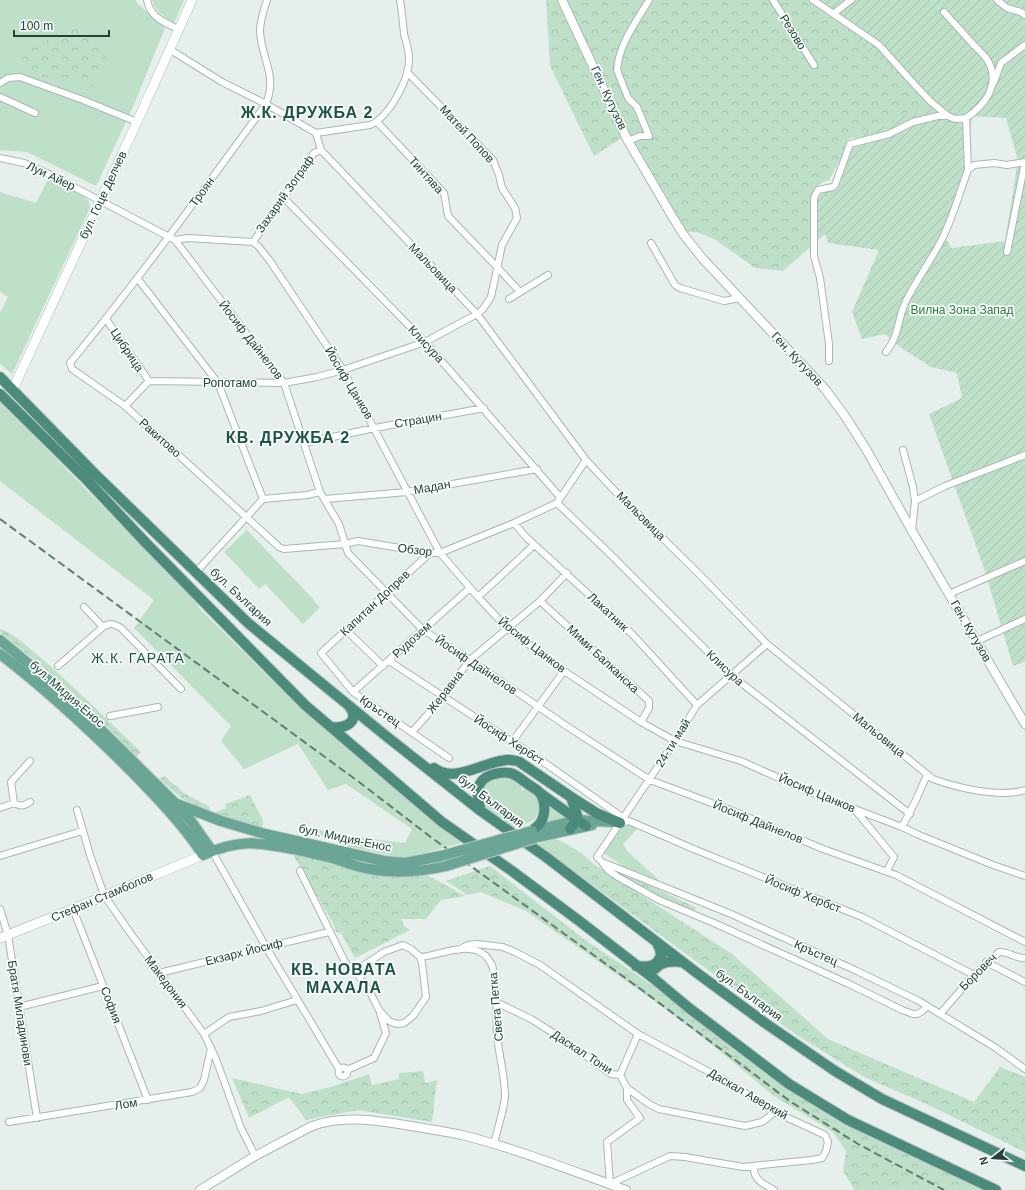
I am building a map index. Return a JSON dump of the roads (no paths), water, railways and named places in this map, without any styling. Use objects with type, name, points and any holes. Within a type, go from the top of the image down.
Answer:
[{"type":"highway","name":"бул. България","points":[[0,376],[95,474],[248,623],[480,811],[546,857],[682,962],[765,1023],[835,1071],[882,1099],[1025,1166]]},
{"type":"highway","points":[[0,394],[86,479],[146,543],[306,705],[442,822],[536,889],[789,1084],[848,1120],[996,1190]]},
{"type":"highway","points":[[331,727],[344,727],[351,722],[354,717],[348,705]]},
{"type":"highway","points":[[348,742],[349,730],[354,724],[361,720],[366,720]]},
{"type":"highway","points":[[386,736],[407,748],[439,772],[448,774],[462,772],[492,762],[507,759],[518,761],[598,814],[624,821]]},
{"type":"highway","points":[[480,811],[477,799],[481,780],[489,775],[510,773],[520,778],[586,826]]},
{"type":"highway","points":[[533,788],[539,792],[545,805],[542,820],[535,834]]},
{"type":"highway","points":[[570,830],[577,820],[577,814],[571,797]]},
{"type":"highway","points":[[636,966],[648,967],[658,962],[662,956],[655,940]]},
{"type":"highway","points":[[653,978],[654,970],[658,965],[666,962],[682,962]]},
{"type":"main road","name":"бул. Гоце Делчев","points":[[13,389],[192,0]]},
{"type":"main road","name":"бул. Мидия-Енос","points":[[0,640],[41,674],[88,717],[175,803],[191,821],[208,853]]},
{"type":"main road","name":"бул. Мидия-Енос","points":[[0,654],[48,693],[107,748],[164,805],[186,831],[208,853]]},
{"type":"main road","name":"бул. Мидия-Енос","points":[[175,803],[221,821],[265,834],[384,861],[405,863],[535,834],[624,821]]},
{"type":"main road","name":"бул. Мидия-Енос","points":[[208,853],[235,844],[255,842],[273,844],[327,857],[362,868],[394,872],[428,870],[446,866],[577,820],[624,821]]},
{"type":"main road","name":"Стефан Стамболов","points":[[4,936],[208,853]]},
{"type":"street","points":[[147,0],[148,6],[156,17],[178,29]]},
{"type":"street","name":"Троян","points":[[70,363],[173,238],[266,104],[270,91],[270,77],[262,48],[260,31],[261,20],[267,0]]},
{"type":"street","points":[[169,49],[222,82],[266,104],[316,133],[370,125],[377,122],[388,110],[394,101],[407,72],[410,56],[405,35],[400,0]]},
{"type":"street","name":"Ген. Кутузов","points":[[562,0],[628,141],[653,185],[684,234],[703,259],[825,389],[866,449],[912,531],[1025,724]]},
{"type":"street","points":[[628,141],[640,136],[649,136],[637,107],[628,98],[617,70],[617,66],[622,47],[649,0]]},
{"type":"street","name":"Резово","points":[[773,0],[814,65]]},
{"type":"street","points":[[813,0],[879,45],[931,102],[948,116],[955,119],[966,118],[979,108],[993,87],[1001,63],[1025,45]]},
{"type":"street","points":[[833,14],[851,0]]},
{"type":"street","points":[[997,0],[1007,8],[1021,12],[1025,15]]},
{"type":"street","points":[[944,12],[988,61],[992,73],[993,87]]},
{"type":"street","name":"Матей Попов","points":[[407,72],[494,160],[502,188],[515,208],[517,218],[502,245],[491,297],[483,309],[477,314]]},
{"type":"street","points":[[0,83],[8,78],[20,77],[137,122]]},
{"type":"street","points":[[0,97],[35,113]]},
{"type":"street","points":[[830,362],[830,344],[820,278],[814,256],[814,198],[816,193],[822,189],[833,187],[835,185],[850,144],[889,134],[913,122],[938,116],[948,116]]},
{"type":"street","points":[[886,352],[897,334],[900,317],[906,300],[944,236],[968,170],[966,118]]},
{"type":"street","name":"Тинтява","points":[[377,122],[444,193],[448,216],[520,292]]},
{"type":"street","points":[[316,133],[321,150]]},
{"type":"street","name":"Захарий Зограф","points":[[253,242],[314,153],[321,150]]},
{"type":"street","name":"Мальовица","points":[[321,150],[477,314],[586,460],[767,644],[927,775],[934,779],[961,787],[1012,793],[1025,790]]},
{"type":"street","name":"Луи Айер","points":[[0,158],[24,163],[101,200]]},
{"type":"street","points":[[968,170],[974,165],[994,163],[1006,165],[1025,162],[1007,252]]},
{"type":"street","name":"Клисура","points":[[283,197],[425,342],[537,469],[559,500],[609,553],[731,675],[910,814]]},
{"type":"street","name":"Йосиф Дайнелов","points":[[101,200],[173,238],[284,383],[320,492],[341,530],[348,553],[423,630],[650,780],[733,811],[823,849],[887,871],[956,905],[1025,942]]},
{"type":"street","points":[[173,238],[253,242]]},
{"type":"street","name":"Йосиф Цанков","points":[[253,242],[270,261],[344,370],[440,553],[507,628],[564,671],[641,722],[675,741],[741,761],[810,792],[902,827],[919,836],[993,865],[1025,876]]},
{"type":"street","points":[[651,243],[675,286],[724,301],[740,298]]},
{"type":"street","points":[[509,299],[548,275]]},
{"type":"street","points":[[138,279],[218,383],[263,499]]},
{"type":"street","name":"Ропотамо","points":[[149,381],[284,383],[317,377],[344,370],[425,342],[477,314]]},
{"type":"street","name":"Цибрица","points":[[106,319],[149,381]]},
{"type":"street","name":"Ракитово","points":[[70,363],[72,368],[125,406],[248,517]]},
{"type":"street","points":[[125,406],[149,381]]},
{"type":"street","name":"Страцин","points":[[304,443],[484,408]]},
{"type":"street","points":[[903,450],[913,487],[915,501],[912,531]]},
{"type":"street","points":[[915,501],[963,478],[1025,455]]},
{"type":"street","name":"Обзор","points":[[248,517],[281,549],[361,542],[430,553],[440,553],[514,523],[559,500],[586,460]]},
{"type":"street","name":"Мадан","points":[[325,499],[407,492],[537,469]]},
{"type":"street","points":[[196,572],[263,499],[307,495],[320,492]]},
{"type":"street","name":"Лакатник","points":[[514,523],[534,544],[633,635],[697,705]]},
{"type":"street","points":[[478,597],[534,544]]},
{"type":"street","name":"Капитан Допрев","points":[[321,653],[430,553]]},
{"type":"street","points":[[950,594],[1025,561]]},
{"type":"street","name":"Жеравна","points":[[412,732],[470,660],[540,601],[567,573]]},
{"type":"street","name":"Рудозем","points":[[353,692],[470,588]]},
{"type":"street","name":"Мими Балканска","points":[[540,601],[649,701],[649,708],[641,722]]},
{"type":"street","points":[[84,607],[103,627]]},
{"type":"street","points":[[977,641],[1025,619]]},
{"type":"street","points":[[58,666],[109,623],[121,628],[181,689]]},
{"type":"street","points":[[346,630],[383,666]]},
{"type":"street","name":"24-ти май","points":[[597,857],[624,821],[697,705],[767,644]]},
{"type":"street","name":"Кръстец","points":[[321,653],[353,692],[449,758]]},
{"type":"street","name":"Йосиф Хербст","points":[[389,661],[542,761],[624,821],[862,918],[974,975]]},
{"type":"street","points":[[512,742],[564,671]]},
{"type":"street","points":[[110,716],[158,707]]},
{"type":"street","points":[[14,803],[11,782],[30,761]]},
{"type":"street","points":[[902,827],[910,814],[927,775]]},
{"type":"street","points":[[0,808],[14,803],[19,806],[24,806],[30,802]]},
{"type":"street","name":"Македония","points":[[77,810],[82,831],[104,895],[204,1034],[211,1048],[241,1128],[255,1156]]},
{"type":"street","points":[[855,810],[894,857],[887,871]]},
{"type":"street","points":[[0,856],[82,831]]},
{"type":"street","name":"бул. Мидия-Енос","points":[[208,853],[339,1069],[342,1067],[347,1070],[374,1058],[386,1033],[379,1010]]},
{"type":"street","name":"Кръстец","points":[[597,857],[602,862],[628,871],[745,921],[857,971],[919,1001],[996,1048],[1025,1069]]},
{"type":"street","points":[[602,862],[613,874],[658,900],[714,923],[849,984],[902,1010],[917,1014],[927,1007]]},
{"type":"street","points":[[300,871],[345,962],[349,967],[354,969],[370,992],[379,1010],[388,1021],[394,1024],[404,1022],[418,1011],[426,997],[420,957],[411,949],[403,945],[384,952],[361,967],[354,969]]},
{"type":"street","name":"София","points":[[73,909],[148,1100]]},
{"type":"street","name":"Братя Миладинови","points":[[0,911],[19,1007],[37,1118]]},
{"type":"street","name":"Екзарх Йосиф","points":[[159,973],[329,932]]},
{"type":"street","name":"Даскал Аверкий","points":[[458,950],[468,945],[477,944],[503,947],[515,952],[540,965],[638,1034],[728,1082],[775,1112],[825,1135],[828,1142],[826,1151],[822,1158],[754,1167],[743,1167],[685,1156],[670,1156],[665,1157],[610,1184]]},
{"type":"street","name":"Света Петка","points":[[420,957],[458,950],[478,951],[488,958],[492,966],[496,1002],[497,1035],[505,1098],[494,1144]]},
{"type":"street","name":"Боровеч","points":[[940,1014],[986,962],[999,952],[1008,953],[1019,958],[1025,958]]},
{"type":"street","points":[[986,962],[1025,982]]},
{"type":"street","points":[[19,1007],[103,986]]},
{"type":"street","points":[[204,1034],[229,1017],[297,1000]]},
{"type":"street","name":"Даскал Тони","points":[[496,1002],[531,1019],[558,1036],[611,1074],[620,1075],[627,1088],[648,1104],[659,1108],[745,1126],[762,1122],[775,1112]]},
{"type":"street","points":[[620,1075],[638,1034]]},
{"type":"street","name":"Лом","points":[[9,1122],[185,1094],[200,1088],[204,1080],[211,1048]]},
{"type":"street","points":[[610,1184],[607,1142],[640,1118],[627,1100],[627,1088]]},
{"type":"street","points":[[200,1190],[255,1156],[312,1126],[322,1122],[342,1119],[367,1120],[450,1132],[494,1144],[626,1190]]},
{"type":"street","points":[[754,1167],[754,1172],[757,1179],[774,1190]]},
{"type":"railway","points":[[0,519],[359,782],[432,838],[646,993],[791,1102],[858,1144],[944,1190]]},
{"type":"district","name":"Ж.К. ДРУЖБА 2","points":[[307,112]]},
{"type":"district","name":"КВ. ДРУЖБА 2","points":[[288,437]]},
{"type":"district","name":"Ж.К. ГАРАТА","points":[[138,658]]},
{"type":"district","name":"КВ. НОВАТА МАХАЛА","points":[[344,978]]},
{"type":"park label","name":"Вилна Зона Запад","points":[[962,310]]}]
